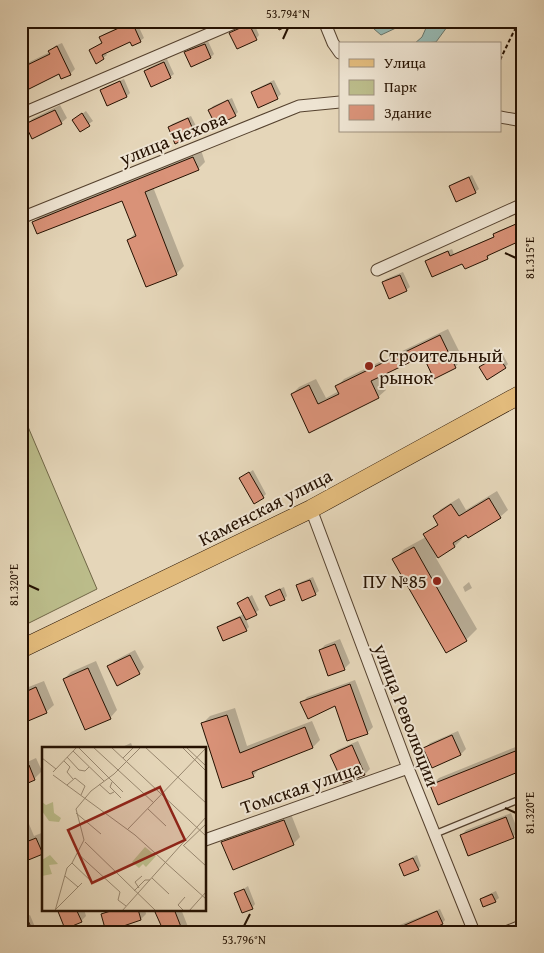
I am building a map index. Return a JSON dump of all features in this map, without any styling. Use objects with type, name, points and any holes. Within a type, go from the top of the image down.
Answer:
[{"type":"main road","name":"Каменская улица","points":[[21,649],[311,509],[523,393]]},
{"type":"street","points":[[21,114],[239,21]]},
{"type":"street","points":[[324,21],[333,43],[339,52]]},
{"type":"street","name":"улица Чехова","points":[[21,218],[299,106],[339,102]]},
{"type":"street","points":[[502,117],[523,120]]},
{"type":"street","points":[[377,270],[523,204]]},
{"type":"street","name":"улица Революции","points":[[311,509],[408,768],[474,932]]},
{"type":"street","name":"Томская улица","points":[[206,840],[408,768]]},
{"type":"street","points":[[506,932],[523,925]]},
{"type":"lane","points":[[435,834],[523,798]]},
{"type":"path","points":[[502,56],[521,21]]},
{"type":"green space","points":[[23,415],[97,589],[21,627],[21,416]]},
{"type":"water","points":[[377,21],[404,21],[398,27],[381,35],[374,29]]},
{"type":"water","points":[[423,21],[449,21],[436,42],[416,42],[422,37],[426,28]]},
{"type":"building","points":[[275,21],[299,21],[279,30]]},
{"type":"building","points":[[132,22],[141,42],[132,46],[130,42],[102,55],[104,59],[96,64],[89,50],[102,43],[99,37]]},
{"type":"building","points":[[249,24],[257,40],[237,49],[229,33]]},
{"type":"building","points":[[205,44],[211,58],[191,67],[184,52]]},
{"type":"building","points":[[57,46],[71,75],[61,79],[59,74],[21,93],[21,68],[50,54],[48,51]]},
{"type":"building","points":[[164,62],[171,78],[151,87],[144,71]]},
{"type":"building","points":[[120,81],[127,97],[107,106],[100,90]]},
{"type":"building","points":[[271,83],[278,99],[258,108],[251,92]]},
{"type":"building","points":[[228,100],[236,116],[216,126],[208,110]]},
{"type":"building","points":[[55,110],[62,124],[32,139],[25,124]]},
{"type":"building","points":[[82,113],[90,126],[80,132],[72,120]]},
{"type":"building","points":[[188,118],[195,134],[175,144],[168,127]]},
{"type":"building","points":[[193,157],[199,170],[145,192],[177,275],[146,287],[127,240],[136,236],[122,201],[37,234],[32,222]]},
{"type":"building","points":[[469,177],[476,193],[456,202],[449,186]]},
{"type":"building","points":[[516,224],[522,240],[487,256],[488,259],[465,269],[462,264],[432,277],[425,261],[448,251],[450,256],[494,237],[493,234]]},
{"type":"building","points":[[400,275],[407,291],[389,299],[382,282]]},
{"type":"building","points":[[440,335],[456,368],[434,379],[423,356],[371,381],[379,398],[309,433],[291,394],[309,385],[318,404],[339,394],[335,386]]},
{"type":"building","points":[[498,356],[506,368],[487,380],[479,367]]},
{"type":"building","points":[[249,472],[264,498],[254,504],[239,478]]},
{"type":"building","points":[[489,498],[501,518],[468,538],[466,535],[453,543],[455,547],[438,558],[423,534],[438,525],[433,516],[451,504],[459,516]]},
{"type":"building","points":[[414,547],[467,641],[446,653],[392,559]]},
{"type":"building","points":[[310,580],[316,595],[302,601],[296,585]]},
{"type":"building","points":[[280,589],[285,600],[270,606],[265,596]]},
{"type":"building","points":[[248,597],[257,615],[246,620],[237,603]]},
{"type":"building","points":[[240,617],[247,631],[223,641],[217,627]]},
{"type":"building","points":[[335,644],[345,670],[328,676],[319,650]]},
{"type":"building","points":[[130,655],[140,674],[117,686],[107,666]]},
{"type":"building","points":[[88,668],[111,719],[85,730],[63,679]]},
{"type":"building","points":[[350,684],[368,734],[347,741],[335,706],[308,719],[300,702]]},
{"type":"building","points":[[36,687],[47,713],[21,724],[21,694]]},
{"type":"building","points":[[227,715],[240,753],[305,727],[313,748],[252,772],[254,777],[222,788],[201,723]]},
{"type":"building","points":[[452,735],[461,755],[432,768],[423,748]]},
{"type":"building","points":[[352,745],[365,775],[343,783],[330,755]]},
{"type":"building","points":[[523,748],[523,770],[438,805],[430,785]]},
{"type":"building","points":[[29,765],[35,780],[21,786],[21,768]]},
{"type":"building","points":[[506,817],[514,838],[468,856],[460,835]]},
{"type":"building","points":[[284,820],[294,845],[233,870],[221,842]]},
{"type":"building","points":[[36,838],[42,854],[21,863],[21,844]]},
{"type":"building","points":[[413,858],[419,870],[404,876],[399,864]]},
{"type":"building","points":[[244,889],[253,909],[242,913],[234,893]]},
{"type":"building","points":[[492,894],[496,902],[483,907],[480,899]]},
{"type":"building","points":[[21,904],[33,932],[21,932]]},
{"type":"building","points":[[57,910],[76,910],[82,922],[65,929]]},
{"type":"building","points":[[114,910],[138,910],[141,920],[106,932],[101,914]]},
{"type":"building","points":[[159,910],[174,910],[183,932],[164,932],[155,912]]},
{"type":"building","points":[[437,911],[443,924],[425,932],[389,932]]},
{"type":"place","name":"Строительный рынок","points":[[369,366]]},
{"type":"place","name":"ПУ №85","points":[[437,581]]}]
